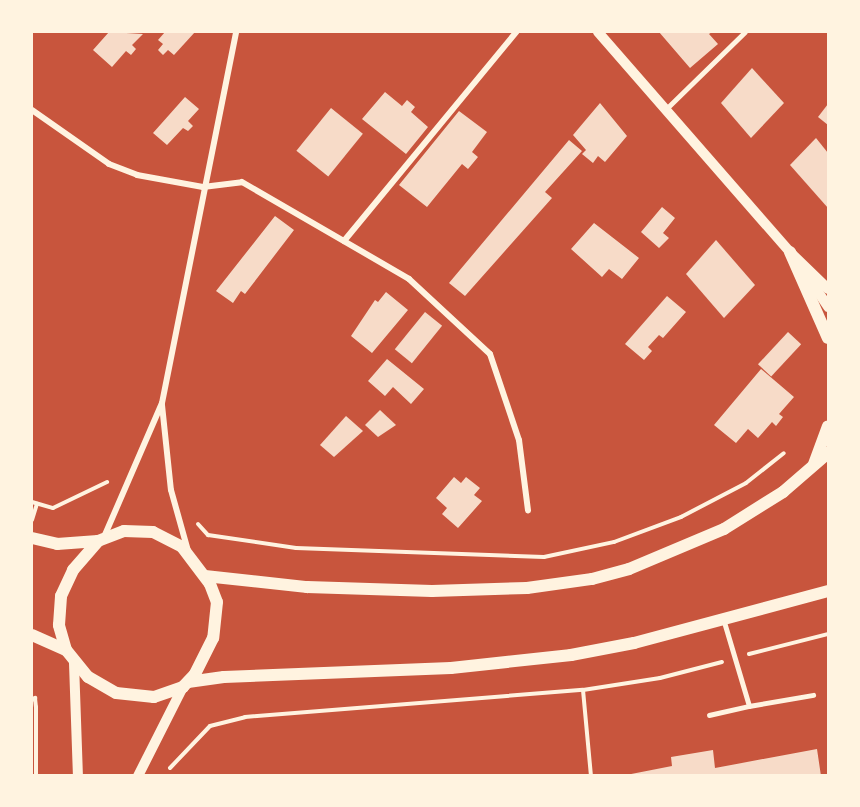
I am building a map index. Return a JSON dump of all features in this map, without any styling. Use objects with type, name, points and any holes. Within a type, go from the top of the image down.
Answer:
[{"type":"main road","points":[[790,252],[828,338]]},
{"type":"main road","points":[[813,468],[828,426]]},
{"type":"main road","points":[[205,576],[307,587],[432,591],[527,588],[569,583],[629,569],[704,539],[766,504],[813,468],[828,453]]},
{"type":"main road","points":[[32,538],[57,543],[101,539],[144,530],[166,538],[189,554],[205,576],[217,602],[216,626],[208,650],[186,684]]},
{"type":"main road","points":[[101,539],[73,570],[61,596],[59,625],[66,650],[74,663],[88,677],[126,695],[154,697],[186,684],[247,675],[423,670],[571,655],[828,591]]},
{"type":"main road","points":[[32,636],[66,650]]},
{"type":"street","points":[[101,539],[162,404],[203,187],[236,32]]},
{"type":"street","points":[[344,241],[516,32]]},
{"type":"street","points":[[598,32],[790,252],[828,289]]},
{"type":"street","points":[[32,110],[109,165],[162,181],[203,187],[242,182],[409,279],[490,354],[519,440],[528,510]]},
{"type":"street","points":[[790,252],[828,307]]},
{"type":"street","points":[[162,404],[171,490],[189,554]]},
{"type":"street","points":[[74,663],[78,776]]},
{"type":"street","points":[[138,776],[186,684]]},
{"type":"lane","points":[[666,109],[745,32]]},
{"type":"lane","points":[[723,619],[749,706]]},
{"type":"lane","points":[[709,715],[813,695]]},
{"type":"path","points":[[195,521],[208,535],[296,548],[544,557],[614,542],[681,517],[746,483],[784,453]]},
{"type":"path","points":[[32,502],[53,508],[107,482]]},
{"type":"path","points":[[32,520],[37,504]]},
{"type":"path","points":[[170,768],[210,726],[245,717],[583,690],[660,678],[828,634]]},
{"type":"path","points":[[583,690],[591,776]]},
{"type":"path","points":[[32,700],[35,698],[36,707],[36,776]]},
{"type":"building","points":[[109,32],[143,34],[132,45],[136,49],[131,55],[126,51],[112,67],[93,50]]},
{"type":"building","points":[[165,32],[195,32],[174,55],[168,50],[163,55],[158,50],[163,44],[158,40]]},
{"type":"building","points":[[659,32],[712,32],[709,34],[718,44],[690,68]]},
{"type":"building","points":[[752,68],[784,103],[751,138],[721,103]]},
{"type":"building","points":[[385,92],[402,106],[407,100],[415,107],[411,112],[428,127],[406,154],[362,119]]},
{"type":"building","points":[[185,97],[199,109],[188,121],[193,126],[188,131],[183,128],[167,145],[153,133]]},
{"type":"building","points":[[600,103],[627,136],[605,162],[598,156],[593,163],[582,154],[586,150],[573,135]]},
{"type":"building","points":[[828,104],[828,125],[818,117]]},
{"type":"building","points":[[331,108],[363,134],[328,177],[296,151]]},
{"type":"building","points":[[459,111],[487,132],[472,152],[478,157],[468,169],[462,164],[427,207],[399,185]]},
{"type":"building","points":[[816,138],[828,153],[828,208],[790,165]]},
{"type":"building","points":[[569,140],[582,151],[545,192],[552,198],[465,296],[449,283]]},
{"type":"building","points":[[662,207],[675,218],[663,233],[669,238],[659,248],[641,232]]},
{"type":"building","points":[[275,216],[294,230],[245,294],[241,291],[233,303],[216,291]]},
{"type":"building","points":[[594,223],[639,258],[622,279],[609,269],[602,277],[571,249]]},
{"type":"building","points":[[716,240],[755,285],[724,318],[686,274]]},
{"type":"building","points":[[386,292],[408,310],[372,353],[351,336],[375,300],[378,302]]},
{"type":"building","points":[[667,296],[686,312],[663,338],[659,335],[648,347],[652,351],[644,360],[625,344]]},
{"type":"building","points":[[425,312],[442,326],[412,363],[395,349]]},
{"type":"building","points":[[788,332],[801,344],[771,376],[758,364]]},
{"type":"building","points":[[387,359],[424,389],[411,404],[393,387],[385,396],[368,381]]},
{"type":"building","points":[[761,369],[794,397],[779,414],[783,417],[776,426],[772,422],[758,438],[748,429],[736,443],[714,425]]},
{"type":"building","points":[[380,410],[396,425],[378,437],[365,425]]},
{"type":"building","points":[[346,416],[363,431],[334,457],[320,445]]},
{"type":"building","points":[[454,477],[461,483],[466,477],[480,488],[474,495],[482,501],[458,528],[442,514],[447,508],[436,498]]},
{"type":"building","points":[[817,749],[821,776],[621,776],[672,766],[671,757],[713,750],[715,768]]}]
